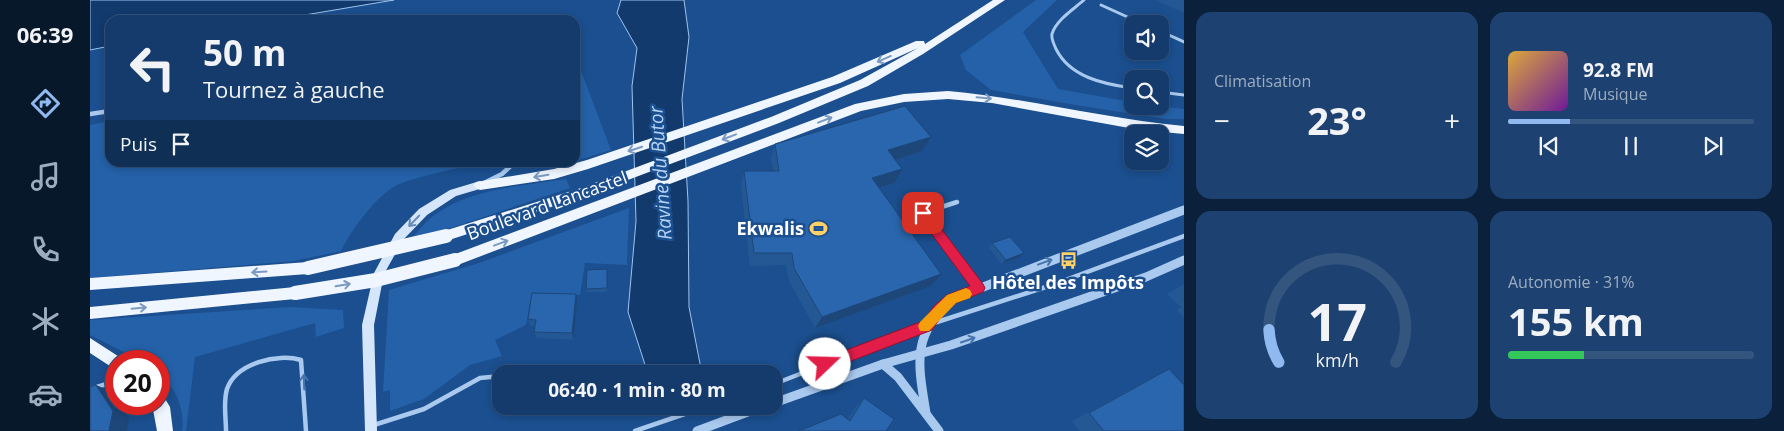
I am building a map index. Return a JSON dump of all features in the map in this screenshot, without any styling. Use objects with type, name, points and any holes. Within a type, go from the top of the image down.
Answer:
[{"type":"main road","name":"Boulevard Lancastel","points":[[90,284],[308,268],[446,236],[584,192],[775,120],[864,83],[961,25],[998,0]]},
{"type":"main road","points":[[580,166],[765,106],[836,80],[961,25]]},
{"type":"main road","name":"Boulevard Lancastel","points":[[90,313],[294,293],[376,280],[455,260],[859,107],[904,98],[948,95],[992,99],[1140,126],[1184,130]]},
{"type":"main road","points":[[371,428],[368,325],[379,273],[399,237],[423,212],[453,193],[480,185],[554,174],[578,167]]},
{"type":"main road","points":[[90,345],[105,355]]},
{"type":"main road","points":[[163,415],[165,431]]},
{"type":"street","points":[[90,114],[105,112]]},
{"type":"street","points":[[480,185],[502,174],[510,167]]},
{"type":"street","points":[[926,413],[920,377],[921,353],[927,325],[939,310],[952,299],[1184,210]]},
{"type":"street","points":[[782,400],[883,364],[951,345],[1068,305],[1184,260]]},
{"type":"street","points":[[883,364],[898,377],[939,431]]},
{"type":"street","points":[[697,431],[740,415]]},
{"type":"lane","points":[[1084,0],[1054,30],[1051,39],[1056,51],[1070,67],[1088,78],[1110,85],[1124,87]]},
{"type":"lane","points":[[1101,5],[1124,15]]},
{"type":"lane","points":[[1169,35],[1184,42]]},
{"type":"lane","points":[[1169,93],[1184,94]]},
{"type":"lane","points":[[956,202],[923,213],[979,288]]},
{"type":"lane","points":[[782,381],[927,325],[1052,285],[1184,236]]},
{"type":"lane","points":[[226,431],[226,396],[229,384],[239,373],[250,366],[280,357],[293,356],[301,360],[303,369],[306,431]]},
{"type":"lane","points":[[371,428],[424,409],[480,378],[492,377]]},
{"type":"lane","points":[[90,389],[105,384]]},
{"type":"lane","points":[[635,431],[682,415]]},
{"type":"shaded area","points":[[1036,0],[1057,0],[1023,32],[1058,89],[1124,101],[1124,113],[991,90],[966,70],[960,55]]},
{"type":"shaded area","points":[[580,68],[611,150],[580,159]]},
{"type":"shaded area","points":[[1169,107],[1184,109],[1184,119],[1166,119],[1140,115],[1169,115]]},
{"type":"shaded area","points":[[105,122],[105,167],[463,167],[421,177],[393,187],[375,202],[341,251],[294,261],[90,278],[90,125]]},
{"type":"shaded area","points":[[566,179],[570,188],[445,230],[414,236],[433,216],[450,205],[465,199],[498,189]]},
{"type":"shaded area","points":[[629,208],[627,265],[585,263],[580,295],[532,293],[526,325],[495,340],[502,356],[470,365],[424,399],[390,411],[390,390],[383,392],[389,290],[479,263]]},
{"type":"shaded area","points":[[289,307],[343,310],[344,328],[316,337],[315,323],[195,357],[186,431],[182,431],[181,407],[170,385],[170,350],[120,350],[90,335],[90,320]]},
{"type":"water","points":[[90,0],[394,0],[305,15],[105,15],[105,47],[90,50]]},
{"type":"water","name":"Ravine du Butor","points":[[621,0],[684,0],[689,37],[682,99],[688,201],[689,307],[700,365],[645,365],[628,312],[636,221],[632,86],[637,48],[617,13]]},
{"type":"pier","points":[[660,415],[712,415],[715,431],[665,431]]},
{"type":"building","name":"Ekwalis","points":[[905,106],[931,137],[888,150],[902,169],[872,178],[941,274],[822,317],[794,268],[792,253],[754,253],[744,171],[779,171],[775,144]]},
{"type":"building","points":[[1010,237],[1024,253],[1006,260],[992,243]]},
{"type":"building","points":[[607,269],[607,288],[586,289],[587,270]]},
{"type":"building","points":[[532,293],[576,294],[572,333],[534,332],[536,320],[528,319]]},
{"type":"building","points":[[1169,369],[1184,385],[1184,431],[1104,431],[1089,413]]},
{"type":"building","points":[[96,385],[105,399],[105,415],[112,415],[109,431],[90,431],[90,387]]},
{"type":"building","points":[[864,398],[894,419],[886,431],[799,431],[841,414],[850,421]]},
{"type":"slow traffic","points":[[925,326],[952,299],[966,294]]},
{"type":"place","name":"Ekwalis","points":[[818,229]]},
{"type":"place","name":"Hôtel des Impôts","points":[[1068,260]]},
{"type":"route","points":[[825,364],[927,325],[939,310],[952,299],[979,288],[923,213]]}]
